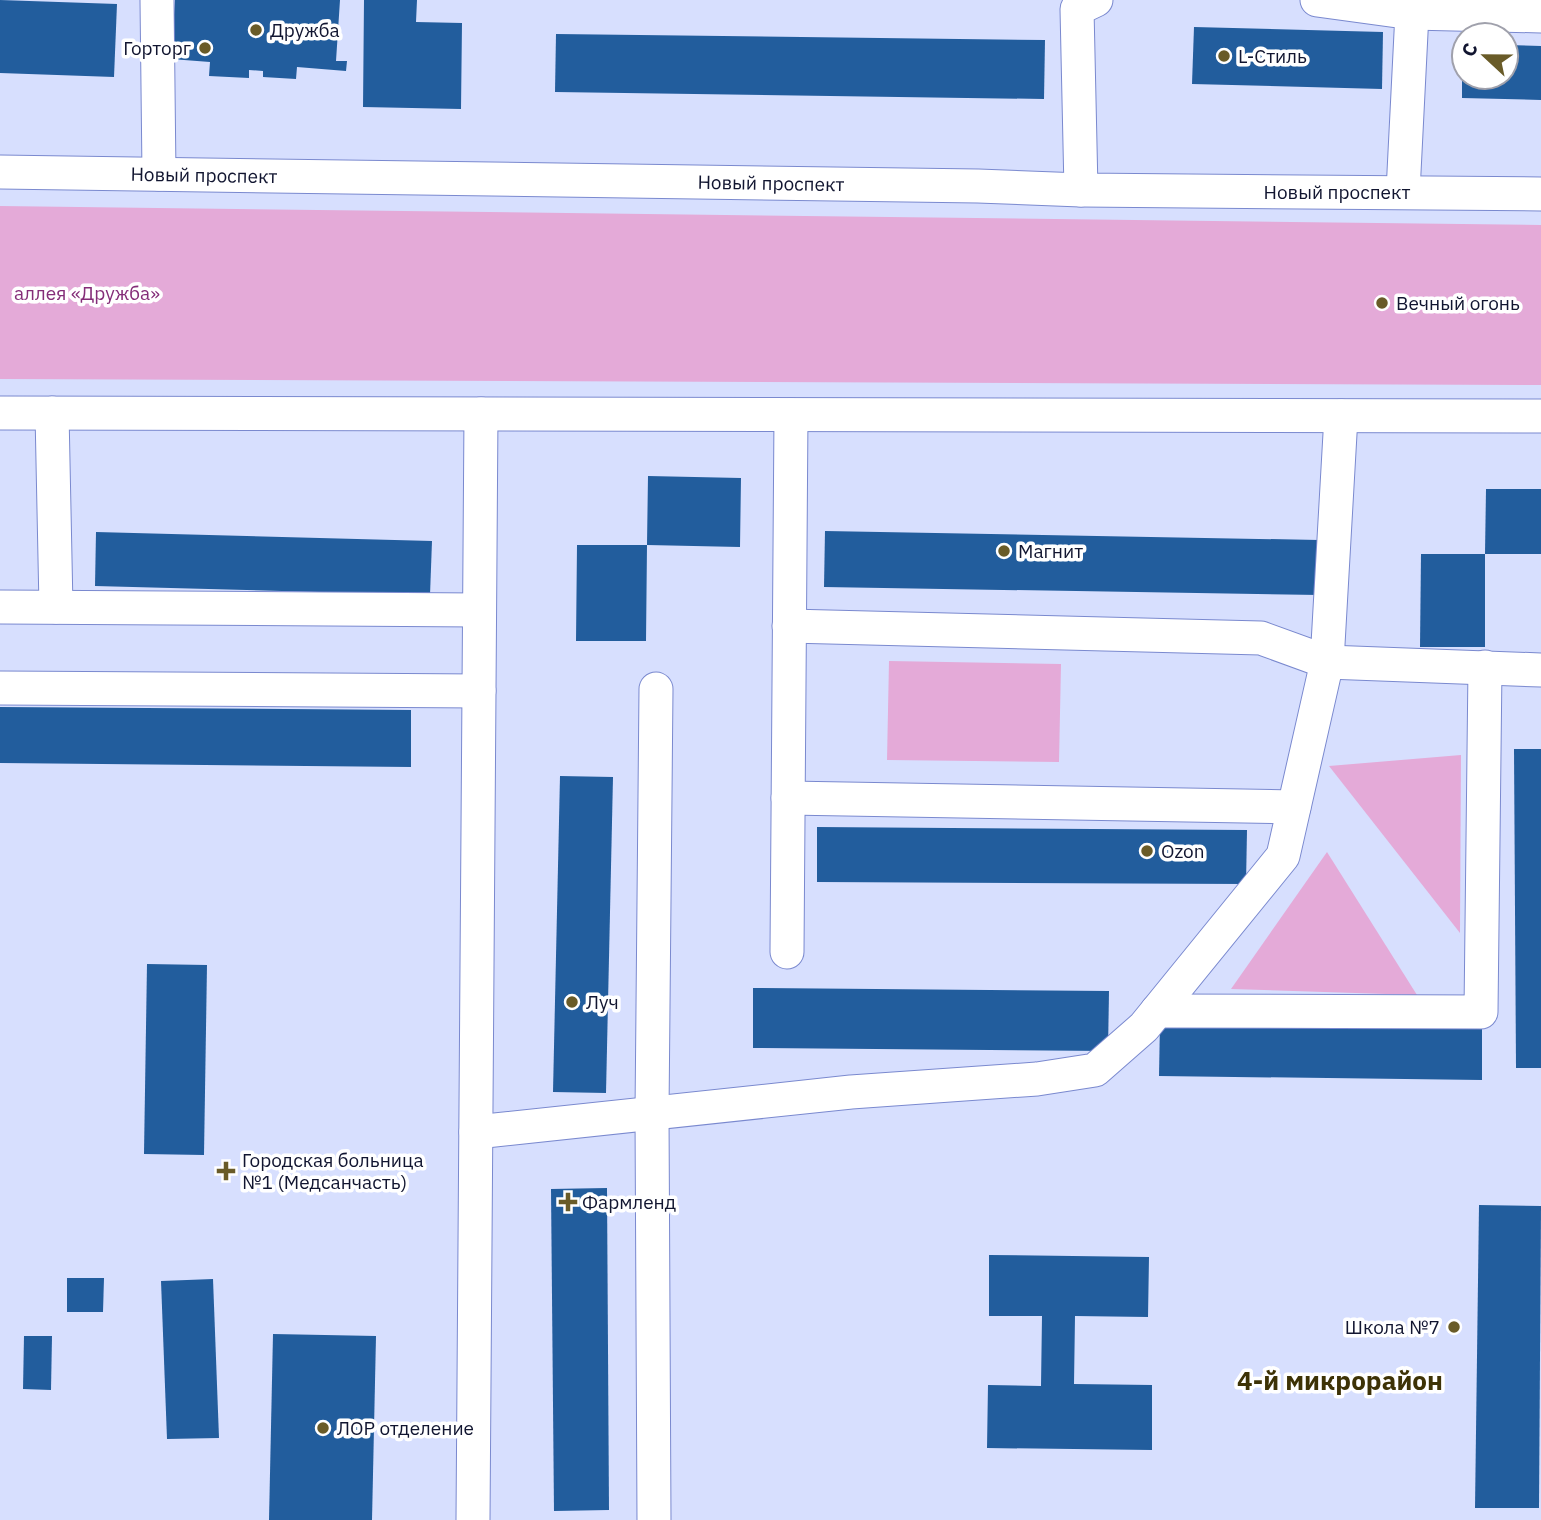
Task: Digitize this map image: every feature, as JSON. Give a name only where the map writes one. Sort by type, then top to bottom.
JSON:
[{"type":"street","points":[[157,0],[159,174]]},
{"type":"street","points":[[1317,0],[1412,13],[1541,16]]},
{"type":"street","points":[[1078,3],[1081,190]]},
{"type":"street","points":[[1404,192],[1412,13]]},
{"type":"street","name":"Новый проспект","points":[[0,172],[978,186],[1081,190],[1541,194]]},
{"type":"street","points":[[0,413],[1541,416]]},
{"type":"street","points":[[52,413],[56,607]]},
{"type":"street","points":[[473,1520],[481,414]]},
{"type":"street","points":[[787,952],[791,415]]},
{"type":"street","points":[[476,1132],[851,1092],[1037,1079],[1095,1070],[1143,1027],[1283,856],[1327,662],[1341,416]]},
{"type":"street","points":[[0,607],[479,610]]},
{"type":"street","points":[[789,626],[1261,638],[1327,662],[1541,670]]},
{"type":"street","points":[[1157,1011],[1481,1013],[1485,667]]},
{"type":"street","points":[[0,688],[479,691]]},
{"type":"street","points":[[654,1520],[652,1113],[656,689]]},
{"type":"street","points":[[788,798],[1294,807]]},
{"type":"green space","name":"аллея «Дружба»","points":[[0,206],[1541,225],[1541,385],[0,379]]},
{"type":"green space","points":[[889,661],[1061,664],[1059,762],[887,760]]},
{"type":"green space","points":[[1461,755],[1460,933],[1329,766]]},
{"type":"green space","points":[[1327,852],[1417,995],[1231,989]]},
{"type":"building","points":[[0,0],[117,4],[114,77],[0,73]]},
{"type":"building","name":"Дружба","points":[[175,0],[340,0],[336,61],[347,61],[346,71],[297,67],[296,79],[263,77],[263,71],[249,70],[249,78],[209,76],[210,62],[171,59]]},
{"type":"building","points":[[364,0],[417,0],[416,22],[462,23],[461,109],[363,107]]},
{"type":"building","points":[[1194,27],[1383,32],[1382,89],[1192,84]]},
{"type":"building","points":[[556,34],[1045,40],[1044,99],[555,92]]},
{"type":"building","points":[[1520,45],[1541,46],[1541,100],[1462,98],[1462,91],[1520,91]]},
{"type":"building","points":[[648,476],[741,478],[740,547],[647,545]]},
{"type":"building","points":[[1486,489],[1541,489],[1541,554],[1485,554]]},
{"type":"building","points":[[825,531],[1319,540],[1319,595],[824,587]]},
{"type":"building","points":[[96,532],[432,541],[430,595],[95,586]]},
{"type":"building","points":[[577,545],[647,545],[646,641],[576,641]]},
{"type":"building","points":[[1421,554],[1485,554],[1485,647],[1420,647]]},
{"type":"building","points":[[0,707],[411,710],[411,767],[0,763]]},
{"type":"building","points":[[1514,749],[1541,749],[1541,1068],[1516,1068]]},
{"type":"building","points":[[560,776],[613,777],[606,1093],[553,1092]]},
{"type":"building","points":[[817,827],[1247,830],[1246,884],[817,882]]},
{"type":"building","points":[[147,964],[207,965],[204,1155],[144,1154]]},
{"type":"building","points":[[753,988],[1109,991],[1108,1051],[753,1048]]},
{"type":"building","points":[[1160,1022],[1482,1026],[1482,1080],[1159,1076]]},
{"type":"building","points":[[607,1188],[609,1510],[554,1511],[551,1189]]},
{"type":"building","points":[[1479,1205],[1541,1206],[1539,1508],[1475,1508]]},
{"type":"building","points":[[989,1255],[1149,1257],[1148,1317],[1075,1316],[1074,1384],[1152,1385],[1152,1450],[987,1448],[988,1385],[1041,1386],[1042,1316],[989,1316]]},
{"type":"building","points":[[67,1278],[104,1278],[103,1312],[67,1312]]},
{"type":"building","points":[[213,1279],[219,1438],[167,1439],[161,1281]]},
{"type":"building","name":"ЛОР отделение","points":[[273,1334],[376,1336],[372,1520],[269,1520]]},
{"type":"building","points":[[24,1336],[52,1336],[51,1390],[23,1389]]},
{"type":"place","name":"Дружба","points":[[256,30]]},
{"type":"place","name":"Горторг","points":[[205,48]]},
{"type":"place","name":"L-Стиль","points":[[1224,56]]},
{"type":"place","name":"Вечный огонь","points":[[1382,303]]},
{"type":"place","name":"Магнит","points":[[1004,551]]},
{"type":"place","name":"Ozon","points":[[1147,851]]},
{"type":"place","name":"Луч","points":[[572,1002]]},
{"type":"place","name":"Городская больница №1 (Медсанчасть)","points":[[226,1171]]},
{"type":"place","name":"Фармленд","points":[[568,1202]]},
{"type":"place","name":"Школа №7","points":[[1454,1327]]},
{"type":"place","name":"ЛОР отделение","points":[[323,1428]]},
{"type":"district","name":"4-й микрорайон","points":[[1340,1381]]}]
